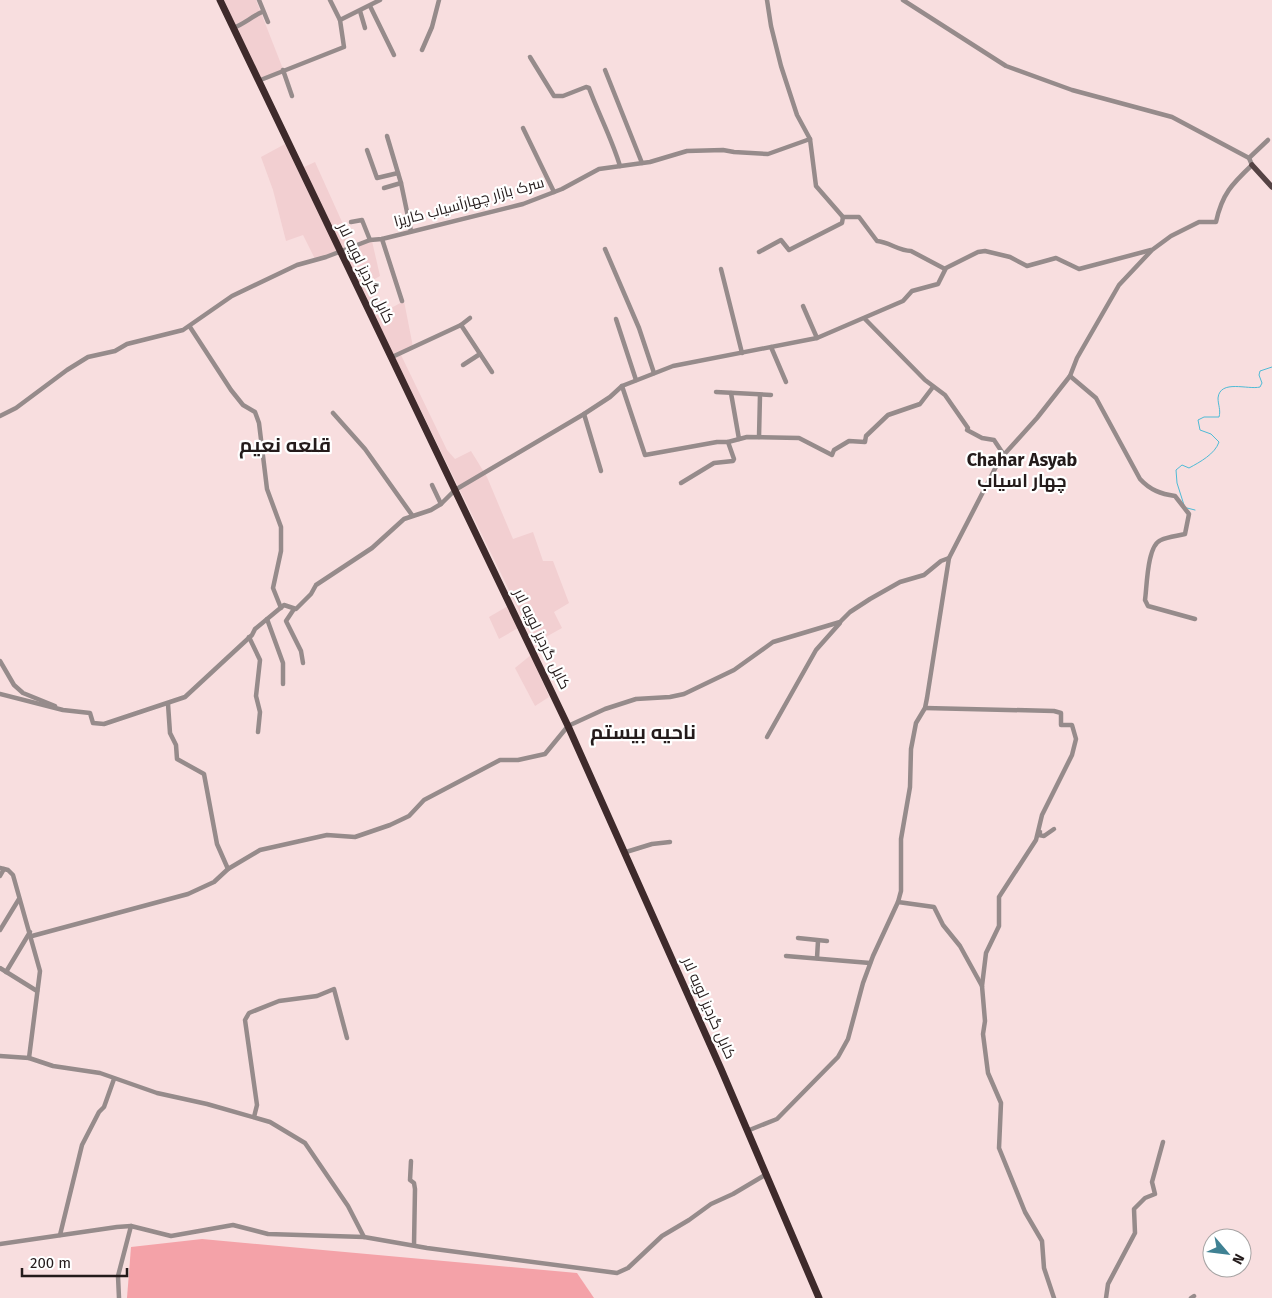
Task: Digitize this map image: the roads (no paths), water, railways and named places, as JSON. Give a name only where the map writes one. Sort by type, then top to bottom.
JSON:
[{"type":"highway","name":"کابل گردیز لویه لار","points":[[220,0],[568,726],[626,852],[819,1298]]},
{"type":"main road","points":[[1252,165],[1272,187]]},
{"type":"street","points":[[259,0],[262,12],[268,22]]},
{"type":"street","points":[[258,81],[282,70],[344,48],[340,20],[330,0]]},
{"type":"street","points":[[340,20],[380,0]]},
{"type":"street","points":[[422,50],[434,20],[439,0]]},
{"type":"street","points":[[768,0],[770,26],[781,66],[798,116],[810,140],[816,186],[843,217],[859,217],[877,241],[888,242],[905,251],[912,250],[945,269]]},
{"type":"street","points":[[746,1132],[777,1119],[838,1057],[848,1039],[870,963],[898,902],[902,833],[910,787],[911,749],[916,723],[925,708],[949,558],[1004,454],[1037,418],[1070,376],[1077,358],[1119,285],[1152,250],[1171,236],[1200,222],[1216,222],[1221,200],[1252,165],[1249,158],[1172,118],[1072,90],[1006,66],[903,0]]},
{"type":"street","points":[[370,6],[394,56]]},
{"type":"street","points":[[360,11],[366,28]]},
{"type":"street","points":[[233,28],[262,12]]},
{"type":"street","points":[[530,57],[554,96],[563,96],[586,87],[589,88],[601,121],[613,144],[620,166]]},
{"type":"street","points":[[282,70],[292,96]]},
{"type":"street","points":[[605,70],[642,163]]},
{"type":"street","points":[[523,128],[554,192]]},
{"type":"street","points":[[387,136],[401,183],[411,231]]},
{"type":"street","name":"سرک بازار چهارآسیاب کاریزا","points":[[0,416],[16,408],[67,370],[88,358],[190,327],[232,296],[297,264],[326,257],[370,240],[382,239],[523,204],[554,192],[599,169],[642,163],[688,151],[723,150],[768,154],[810,140]]},
{"type":"street","points":[[1249,158],[1268,140]]},
{"type":"street","points":[[367,150],[377,178],[398,173]]},
{"type":"street","points":[[384,188],[401,183]]},
{"type":"street","points":[[759,252],[781,240],[789,250],[842,223],[843,217]]},
{"type":"street","points":[[351,222],[362,220],[370,240]]},
{"type":"street","points":[[382,239],[402,301]]},
{"type":"street","points":[[605,249],[639,328],[654,373]]},
{"type":"street","points":[[303,664],[301,651],[286,620],[294,609],[311,594],[316,585],[372,548],[386,534],[412,515],[431,510],[441,504],[455,490],[584,414],[610,397],[622,386],[673,366],[817,338],[854,321],[865,319],[903,301],[912,291],[938,284],[945,269],[966,257],[985,251],[1010,257],[1027,266],[1056,258],[1079,269],[1152,250]]},
{"type":"street","points":[[722,269],[742,353]]},
{"type":"street","points":[[803,306],[817,338]]},
{"type":"street","points":[[392,357],[461,325],[470,318]]},
{"type":"street","points":[[616,319],[636,380]]},
{"type":"street","points":[[865,319],[933,387],[945,395],[957,416],[968,428],[967,430],[982,438],[994,440],[1004,454]]},
{"type":"street","points":[[461,325],[492,372]]},
{"type":"street","points":[[190,327],[243,405],[255,412],[259,423],[267,489],[281,527],[281,551],[273,588],[281,608]]},
{"type":"street","points":[[770,347],[786,382]]},
{"type":"street","points":[[464,365],[480,354]]},
{"type":"street","points":[[1070,376],[1096,398],[1140,479],[1147,487],[1157,492],[1175,496],[1189,514],[1185,534],[1161,540],[1155,544],[1150,556],[1145,600],[1148,606],[1195,619]]},
{"type":"street","points":[[622,386],[645,455],[717,442],[759,437],[799,438],[832,455],[834,450],[848,441],[866,442],[866,436],[888,414],[920,404],[933,387]]},
{"type":"street","points":[[716,392],[771,395]]},
{"type":"street","points":[[731,393],[739,439]]},
{"type":"street","points":[[759,437],[760,395]]},
{"type":"street","points":[[332,413],[365,449],[412,515]]},
{"type":"street","points":[[584,414],[601,471]]},
{"type":"street","points":[[681,483],[714,463],[733,461],[728,442]]},
{"type":"street","points":[[432,485],[441,504]]},
{"type":"street","points":[[767,737],[816,650],[840,622],[860,605],[900,582],[924,575],[941,561],[949,558]]},
{"type":"street","points":[[0,694],[63,710],[90,713],[93,722],[104,724],[185,697],[266,619],[284,605],[294,609]]},
{"type":"street","points":[[266,619],[282,663],[283,684]]},
{"type":"street","points":[[6,972],[31,934],[188,894],[214,882],[228,869],[260,850],[327,835],[355,837],[390,825],[409,816],[424,800],[500,760],[518,760],[545,754],[568,726],[605,709],[636,699],[670,697],[684,694],[734,670],[774,642],[840,622]]},
{"type":"street","points":[[249,637],[260,660],[256,696],[260,712],[258,732]]},
{"type":"street","points":[[0,661],[14,685],[23,693],[36,696],[63,710]]},
{"type":"street","points":[[168,704],[170,733],[176,745],[177,759],[204,774],[217,844],[228,869]]},
{"type":"street","points":[[925,708],[1054,711],[1061,713],[1061,725],[1072,725],[1076,739],[1072,754],[1042,815],[1039,835],[1044,836],[1054,829]]},
{"type":"street","points":[[1040,830],[1030,852],[1009,879],[999,896],[1000,926],[986,953],[982,986],[985,1021],[983,1034],[988,1073],[1001,1103],[999,1148],[1026,1212],[1042,1241],[1044,1268],[1054,1298]]},
{"type":"street","points":[[626,852],[652,844],[670,842]]},
{"type":"street","points":[[0,876],[2,869],[13,875],[40,971],[29,1058]]},
{"type":"street","points":[[0,930],[19,899]]},
{"type":"street","points":[[898,902],[934,907],[943,925],[960,946],[982,986]]},
{"type":"street","points":[[798,938],[827,941]]},
{"type":"street","points":[[817,958],[818,941]]},
{"type":"street","points":[[786,956],[870,963]]},
{"type":"street","points":[[0,968],[37,991]]},
{"type":"street","points":[[254,1117],[257,1105],[244,1020],[249,1013],[279,1001],[317,996],[334,989],[348,1038]]},
{"type":"street","points":[[0,1056],[29,1058],[53,1066],[100,1073],[157,1093],[270,1122],[305,1143],[348,1206],[364,1237]]},
{"type":"street","points":[[60,1235],[82,1145],[99,1112],[104,1107],[114,1079]]},
{"type":"street","points":[[1106,1298],[1108,1284],[1135,1233],[1134,1209],[1145,1198],[1155,1194],[1152,1182],[1163,1142]]},
{"type":"street","points":[[411,1162],[410,1180],[415,1188],[414,1245]]},
{"type":"street","points":[[0,1244],[131,1226],[171,1236],[233,1225],[268,1234],[364,1237],[617,1273],[628,1268],[662,1236],[711,1204],[733,1194],[765,1175]]},
{"type":"street","points":[[120,1298],[118,1276],[131,1226]]},
{"type":"waterway","points":[[1184,505],[1177,483],[1176,470],[1182,465],[1189,468],[1202,460],[1211,454],[1219,442],[1211,434],[1200,430],[1198,420],[1204,417],[1219,417],[1218,398],[1220,392],[1224,389],[1235,386],[1260,387],[1262,383],[1259,375],[1260,371],[1272,367]]},
{"type":"waterway","points":[[1187,508],[1195,510]]},
{"type":"district","name":"قلعه نعيم","points":[[285,445]]},
{"type":"district","name":"Chahar Asyab چهار اسیاب","points":[[1022,470]]},
{"type":"district","name":"ناحیه بیستم","points":[[643,732]]}]
